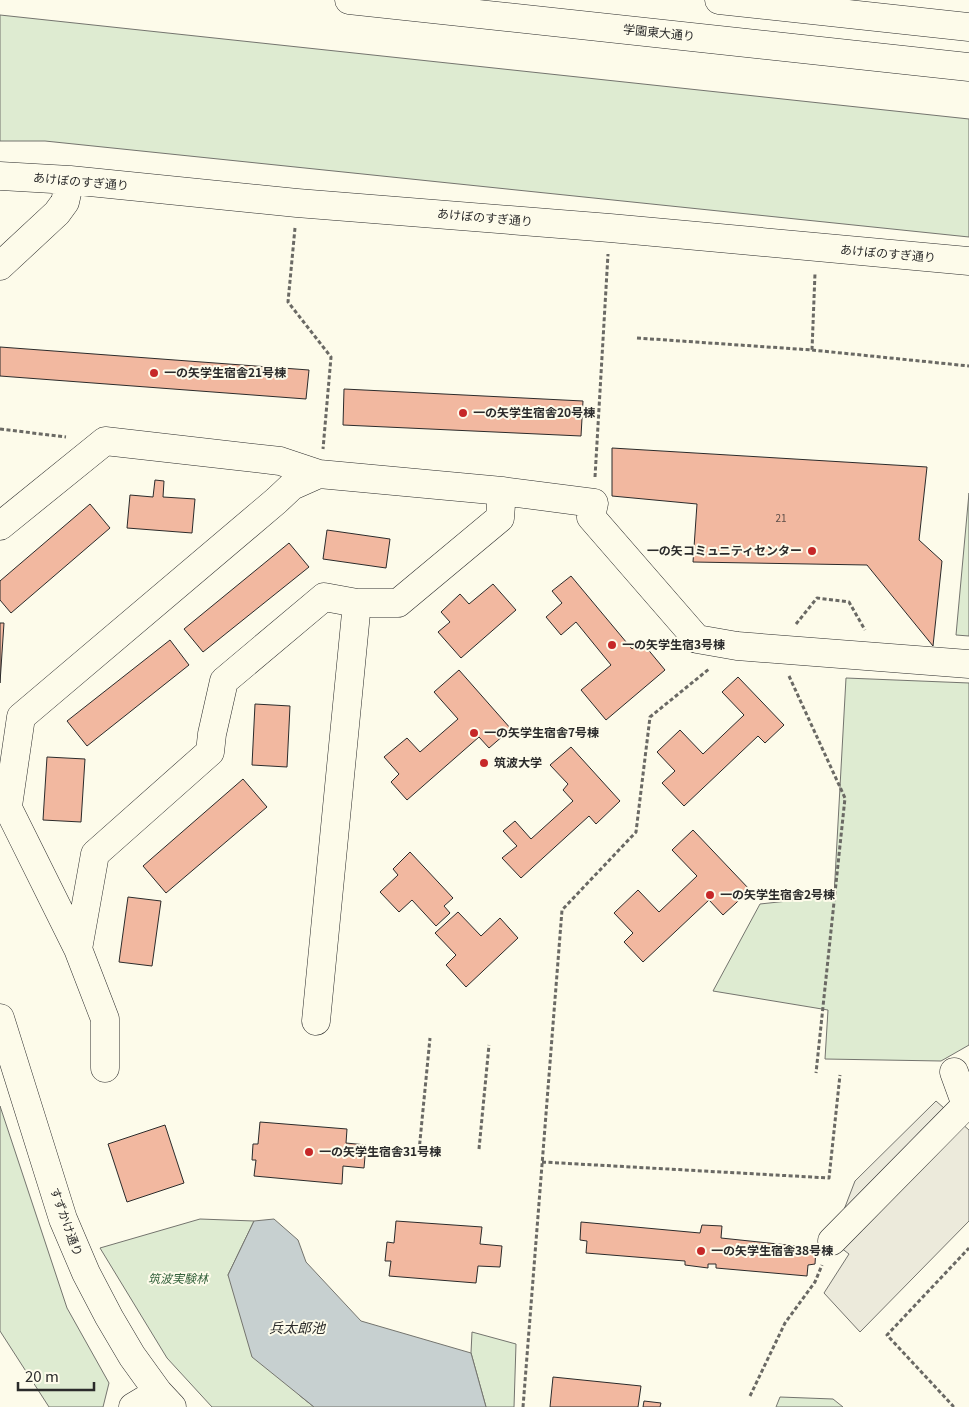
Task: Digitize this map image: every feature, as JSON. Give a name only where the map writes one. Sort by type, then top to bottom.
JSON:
[{"type":"street","name":"学園東大通り","points":[[349,0],[969,67]]},
{"type":"street","points":[[719,0],[969,27]]},
{"type":"street","name":"あけぼのすぎ通り","points":[[0,176],[70,180],[297,203],[610,228],[969,261]]},
{"type":"street","points":[[0,266],[57,213],[65,202],[70,180]]},
{"type":"street","points":[[0,526],[105,441],[280,461],[319,474],[502,491],[594,503],[591,517],[697,639],[737,646],[969,664]]},
{"type":"street","points":[[105,1068],[105,1019],[78,950],[4,799],[21,717],[292,486],[319,474]]},
{"type":"street","points":[[78,950],[95,854],[210,752],[212,734],[224,681],[324,597],[357,603],[398,603],[500,518],[502,491]]},
{"type":"street","points":[[316,1021],[357,603]]},
{"type":"street","name":"すずかけ通り","points":[[0,1018],[63,1219],[86,1274],[132,1356],[165,1400]]},
{"type":"street","points":[[832,1241],[968,1107],[954,1072]]},
{"type":"street","points":[[133,1407],[165,1400]]},
{"type":"path","points":[[297,203],[288,302],[331,357],[325,441],[319,474]]},
{"type":"path","points":[[594,503],[610,228]]},
{"type":"path","points":[[812,350],[816,248]]},
{"type":"path","points":[[636,338],[812,350],[969,366]]},
{"type":"path","points":[[0,429],[105,441]]},
{"type":"path","points":[[816,1073],[845,798],[776,649],[818,598],[849,602],[880,657]]},
{"type":"path","points":[[523,1407],[562,910],[636,832],[650,717],[737,646]]},
{"type":"path","points":[[419,1151],[430,1038]]},
{"type":"path","points":[[479,1150],[489,1046]]},
{"type":"path","points":[[542,1162],[830,1178],[840,1075]]},
{"type":"path","points":[[750,1396],[785,1322],[815,1282],[832,1241]]},
{"type":"path","points":[[952,1407],[887,1335],[969,1248]]},
{"type":"green space","points":[[0,15],[969,119],[969,237],[45,141],[0,141]]},
{"type":"green space","points":[[969,493],[969,636],[956,635]]},
{"type":"green space","points":[[846,678],[969,683],[969,1045],[941,1061],[825,1059],[828,1010],[713,991],[760,904],[834,896]]},
{"type":"green space","points":[[0,1106],[67,1308],[109,1383],[103,1407],[49,1407],[0,1331]]},
{"type":"green space","name":"筑波実験林","points":[[200,1219],[254,1221],[228,1275],[299,1395],[314,1407],[212,1407],[167,1358],[100,1248]]},
{"type":"green space","points":[[472,1332],[516,1344],[514,1407],[486,1407],[471,1353]]},
{"type":"green space","points":[[780,1397],[833,1399],[843,1407],[776,1407]]},
{"type":"shaded area","points":[[936,1101],[969,1130],[969,1221],[860,1332],[824,1293],[849,1254],[832,1241],[855,1181]]},
{"type":"water","name":"兵太郎池","points":[[274,1219],[298,1240],[306,1262],[361,1321],[471,1353],[486,1407],[314,1407],[252,1357],[228,1275],[254,1221]]},
{"type":"building","name":"一の矢学生宿舎21号棟","points":[[0,347],[309,370],[306,399],[0,376]]},
{"type":"building","name":"一の矢学生宿舎20号棟","points":[[344,389],[583,401],[581,436],[343,425]]},
{"type":"building","name":"一の矢コミュニティセンター","points":[[612,448],[927,467],[919,540],[942,561],[933,646],[867,565],[693,562],[697,504],[612,496]]},
{"type":"building","points":[[155,480],[164,481],[163,497],[195,499],[192,533],[127,528],[130,495],[153,497]]},
{"type":"building","points":[[90,504],[110,528],[11,613],[0,600],[0,581]]},
{"type":"building","points":[[327,530],[390,539],[386,568],[323,559]]},
{"type":"building","points":[[289,543],[309,567],[203,652],[184,629]]},
{"type":"building","name":"一の矢学生宿3号棟","points":[[571,576],[632,649],[641,641],[665,670],[606,720],[581,690],[611,665],[576,622],[561,635],[546,617],[562,603],[552,591]]},
{"type":"building","points":[[493,584],[516,610],[461,658],[438,632],[450,622],[441,612],[460,594],[469,604]]},
{"type":"building","points":[[0,623],[4,623],[0,683]]},
{"type":"building","points":[[170,640],[189,665],[87,746],[67,721]]},
{"type":"building","name":"一の矢学生宿舎7号棟","points":[[459,670],[511,729],[489,748],[479,737],[407,800],[391,782],[399,774],[384,757],[407,738],[420,752],[458,719],[434,692]]},
{"type":"building","points":[[738,677],[784,725],[765,743],[758,736],[684,806],[662,783],[675,771],[657,752],[680,730],[703,754],[744,715],[722,692]]},
{"type":"building","points":[[255,704],[290,706],[287,767],[252,765]]},
{"type":"building","points":[[571,747],[620,801],[596,824],[589,816],[521,878],[502,858],[517,846],[503,831],[515,821],[531,839],[573,801],[563,790],[568,784],[550,765]]},
{"type":"building","points":[[47,757],[85,759],[81,822],[43,820]]},
{"type":"building","points":[[243,779],[267,807],[166,893],[143,866]]},
{"type":"building","name":"一の矢学生宿舎2号棟","points":[[693,830],[750,890],[723,915],[709,900],[643,962],[624,942],[633,933],[614,913],[638,890],[659,912],[697,876],[672,850]]},
{"type":"building","points":[[410,852],[453,898],[444,906],[450,913],[436,926],[412,900],[399,912],[380,892],[398,875],[393,869]]},
{"type":"building","points":[[128,897],[161,901],[152,966],[119,962]]},
{"type":"building","points":[[458,912],[481,936],[500,918],[518,938],[466,987],[446,965],[456,955],[435,933]]},
{"type":"building","name":"一の矢学生宿舎31号棟","points":[[260,1122],[347,1129],[346,1143],[366,1145],[364,1168],[343,1166],[342,1184],[254,1176],[256,1160],[252,1160],[253,1144],[258,1144]]},
{"type":"building","points":[[165,1125],[184,1183],[127,1202],[108,1144]]},
{"type":"building","points":[[396,1221],[482,1227],[480,1244],[502,1246],[500,1267],[478,1266],[476,1283],[389,1276],[391,1261],[385,1261],[387,1242],[394,1243]]},
{"type":"building","name":"一の矢学生宿舎38号棟","points":[[581,1222],[700,1233],[702,1225],[722,1226],[721,1238],[816,1248],[815,1264],[808,1265],[807,1276],[716,1268],[716,1264],[708,1264],[708,1268],[685,1265],[685,1261],[586,1253],[587,1241],[580,1240]]},
{"type":"building","points":[[553,1377],[641,1386],[638,1407],[550,1407]]},
{"type":"building","points":[[644,1401],[661,1403],[660,1407],[643,1407]]},
{"type":"place","name":"一の矢学生宿舎21号棟","points":[[154,373]]},
{"type":"place","name":"一の矢学生宿舎20号棟","points":[[463,413]]},
{"type":"place","name":"一の矢コミュニティセンター","points":[[812,551]]},
{"type":"place","name":"一の矢学生宿3号棟","points":[[612,645]]},
{"type":"place","name":"一の矢学生宿舎7号棟","points":[[474,733]]},
{"type":"place","name":"筑波大学","points":[[484,763]]},
{"type":"place","name":"一の矢学生宿舎2号棟","points":[[710,895]]},
{"type":"place","name":"一の矢学生宿舎31号棟","points":[[309,1152]]},
{"type":"place","name":"一の矢学生宿舎38号棟","points":[[701,1251]]}]
